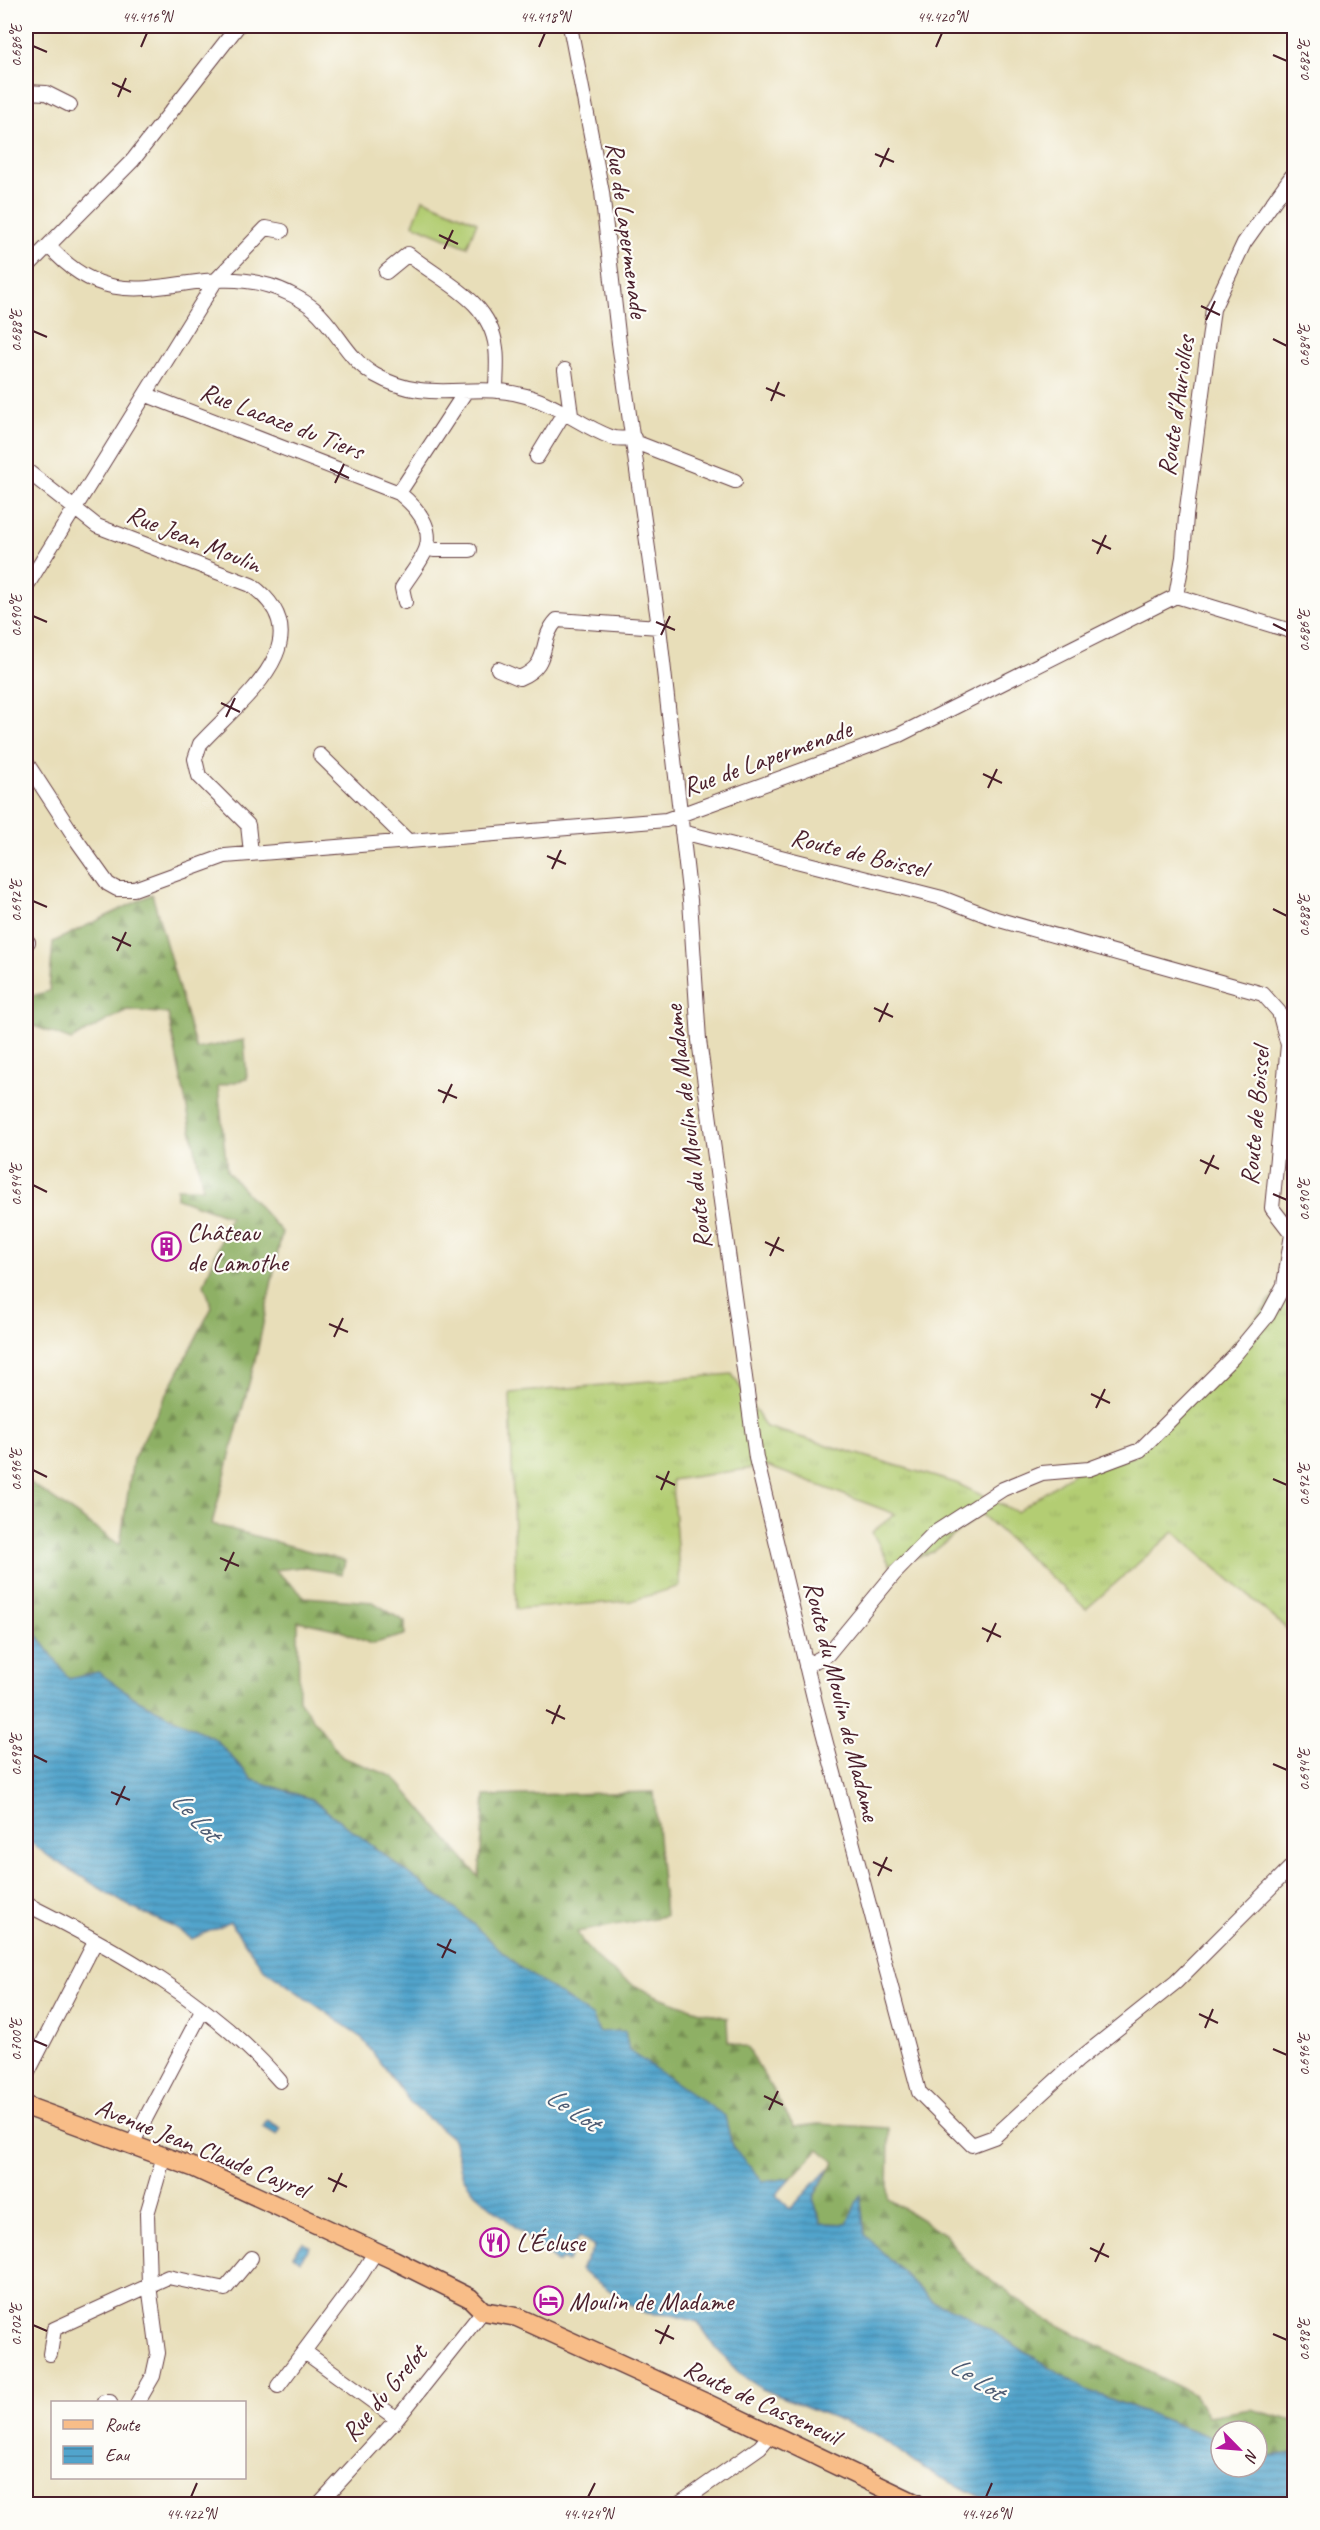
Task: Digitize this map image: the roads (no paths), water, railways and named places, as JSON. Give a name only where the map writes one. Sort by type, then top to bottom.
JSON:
[{"type":"main road","name":"Avenue Jean Claude Cayrel","points":[[26,2106],[164,2156],[376,2251],[470,2298],[483,2311]]},
{"type":"main road","name":"Route de Casseneuil","points":[[483,2311],[517,2317],[771,2434],[917,2505]]},
{"type":"street","points":[[28,262],[49,246],[133,160],[238,26]]},
{"type":"street","name":"Rue de Lapermenade","points":[[570,26],[602,192],[619,343],[659,627],[681,817],[899,735],[1176,596]]},
{"type":"street","points":[[26,92],[46,93],[70,105]]},
{"type":"street","name":"Route d'Auriolles","points":[[1176,596],[1183,557],[1186,516],[1213,309],[1244,243],[1294,173]]},
{"type":"street","points":[[26,587],[216,280],[266,228],[282,231]]},
{"type":"street","points":[[49,246],[74,271],[110,286],[152,289],[216,280],[245,279],[272,286],[314,309],[356,361],[374,375],[396,385],[425,393],[496,390],[524,395],[568,413],[613,438],[634,440],[735,481]]},
{"type":"street","points":[[386,272],[408,254],[429,272],[474,301],[488,319],[496,348],[496,390]]},
{"type":"street","points":[[537,457],[568,413],[565,370]]},
{"type":"street","points":[[405,602],[402,588],[427,545],[424,522],[414,505],[399,493],[466,391]]},
{"type":"street","name":"Rue Lacaze du Tiers","points":[[147,394],[399,493]]},
{"type":"street","name":"Rue Jean Moulin","points":[[26,470],[97,526],[251,585],[266,596],[277,615],[282,634],[279,654],[270,669],[200,744],[195,759],[199,776],[248,825],[251,854]]},
{"type":"street","points":[[427,545],[434,550],[470,550]]},
{"type":"street","points":[[1176,596],[1294,632]]},
{"type":"street","points":[[498,669],[519,678],[533,672],[546,650],[548,630],[557,620],[659,627]]},
{"type":"street","points":[[320,755],[408,841]]},
{"type":"street","points":[[26,762],[108,884],[117,889],[134,889],[225,856],[681,817]]},
{"type":"street","name":"Route du Moulin de Madame","points":[[681,817],[699,1040],[756,1458],[807,1666],[919,2092],[972,2145],[994,2137],[1077,2061],[1176,1982],[1294,1864]]},
{"type":"street","name":"Route de Boissel","points":[[682,832],[942,898],[996,920],[1263,994],[1280,1012],[1288,1045],[1272,1208],[1292,1234],[1292,1246],[1284,1285],[1268,1314],[1233,1357],[1140,1450],[1089,1469],[1042,1473],[1003,1489],[933,1534],[894,1574],[828,1654],[807,1666]]},
{"type":"street","points":[[26,1904],[169,1985],[257,2055],[280,2081]]},
{"type":"street","points":[[26,2076],[95,1942]]},
{"type":"street","points":[[132,2144],[202,2012]]},
{"type":"street","points":[[139,2401],[153,2376],[158,2352],[149,2285],[147,2214],[164,2156]]},
{"type":"street","points":[[278,2386],[305,2352],[376,2251]]},
{"type":"street","points":[[50,2354],[54,2329],[168,2277],[225,2289],[251,2258]]},
{"type":"street","name":"Rue du Grelot","points":[[319,2505],[397,2420],[483,2311]]},
{"type":"street","points":[[305,2352],[397,2420]]},
{"type":"street","points":[[679,2505],[760,2447],[771,2434]]},
{"type":"water","name":"Le Lot","points":[[26,1619],[69,1679],[98,1672],[138,1700],[215,1739],[253,1780],[311,1799],[464,1916],[519,1967],[593,2017],[599,2032],[625,2031],[629,2051],[725,2116],[732,2146],[763,2182],[791,2178],[776,2195],[790,2209],[829,2168],[813,2198],[821,2223],[847,2224],[860,2194],[865,2235],[932,2301],[963,2313],[1087,2390],[1209,2436],[1209,2479],[1269,2479],[1269,2456],[1294,2453],[1294,2504],[994,2504],[924,2469],[875,2434],[762,2389],[740,2374],[718,2351],[698,2322],[672,2315],[643,2313],[580,2270],[594,2247],[579,2237],[567,2255],[570,2258],[567,2262],[562,2259],[558,2263],[475,2193],[463,2177],[453,2139],[412,2105],[361,2037],[263,1968],[230,1922],[192,1939],[172,1926],[132,1908],[51,1858],[26,1839]]},
{"type":"water","points":[[267,2120],[281,2128],[277,2135],[263,2127]]},
{"type":"water","points":[[303,2242],[310,2247],[300,2261],[293,2255]]},
{"type":"place","name":"Château de Lamothe","points":[[166,1247]]},
{"type":"place","name":"L'Écluse","points":[[495,2242]]},
{"type":"place","name":"Moulin de Madame","points":[[548,2301]]}]
